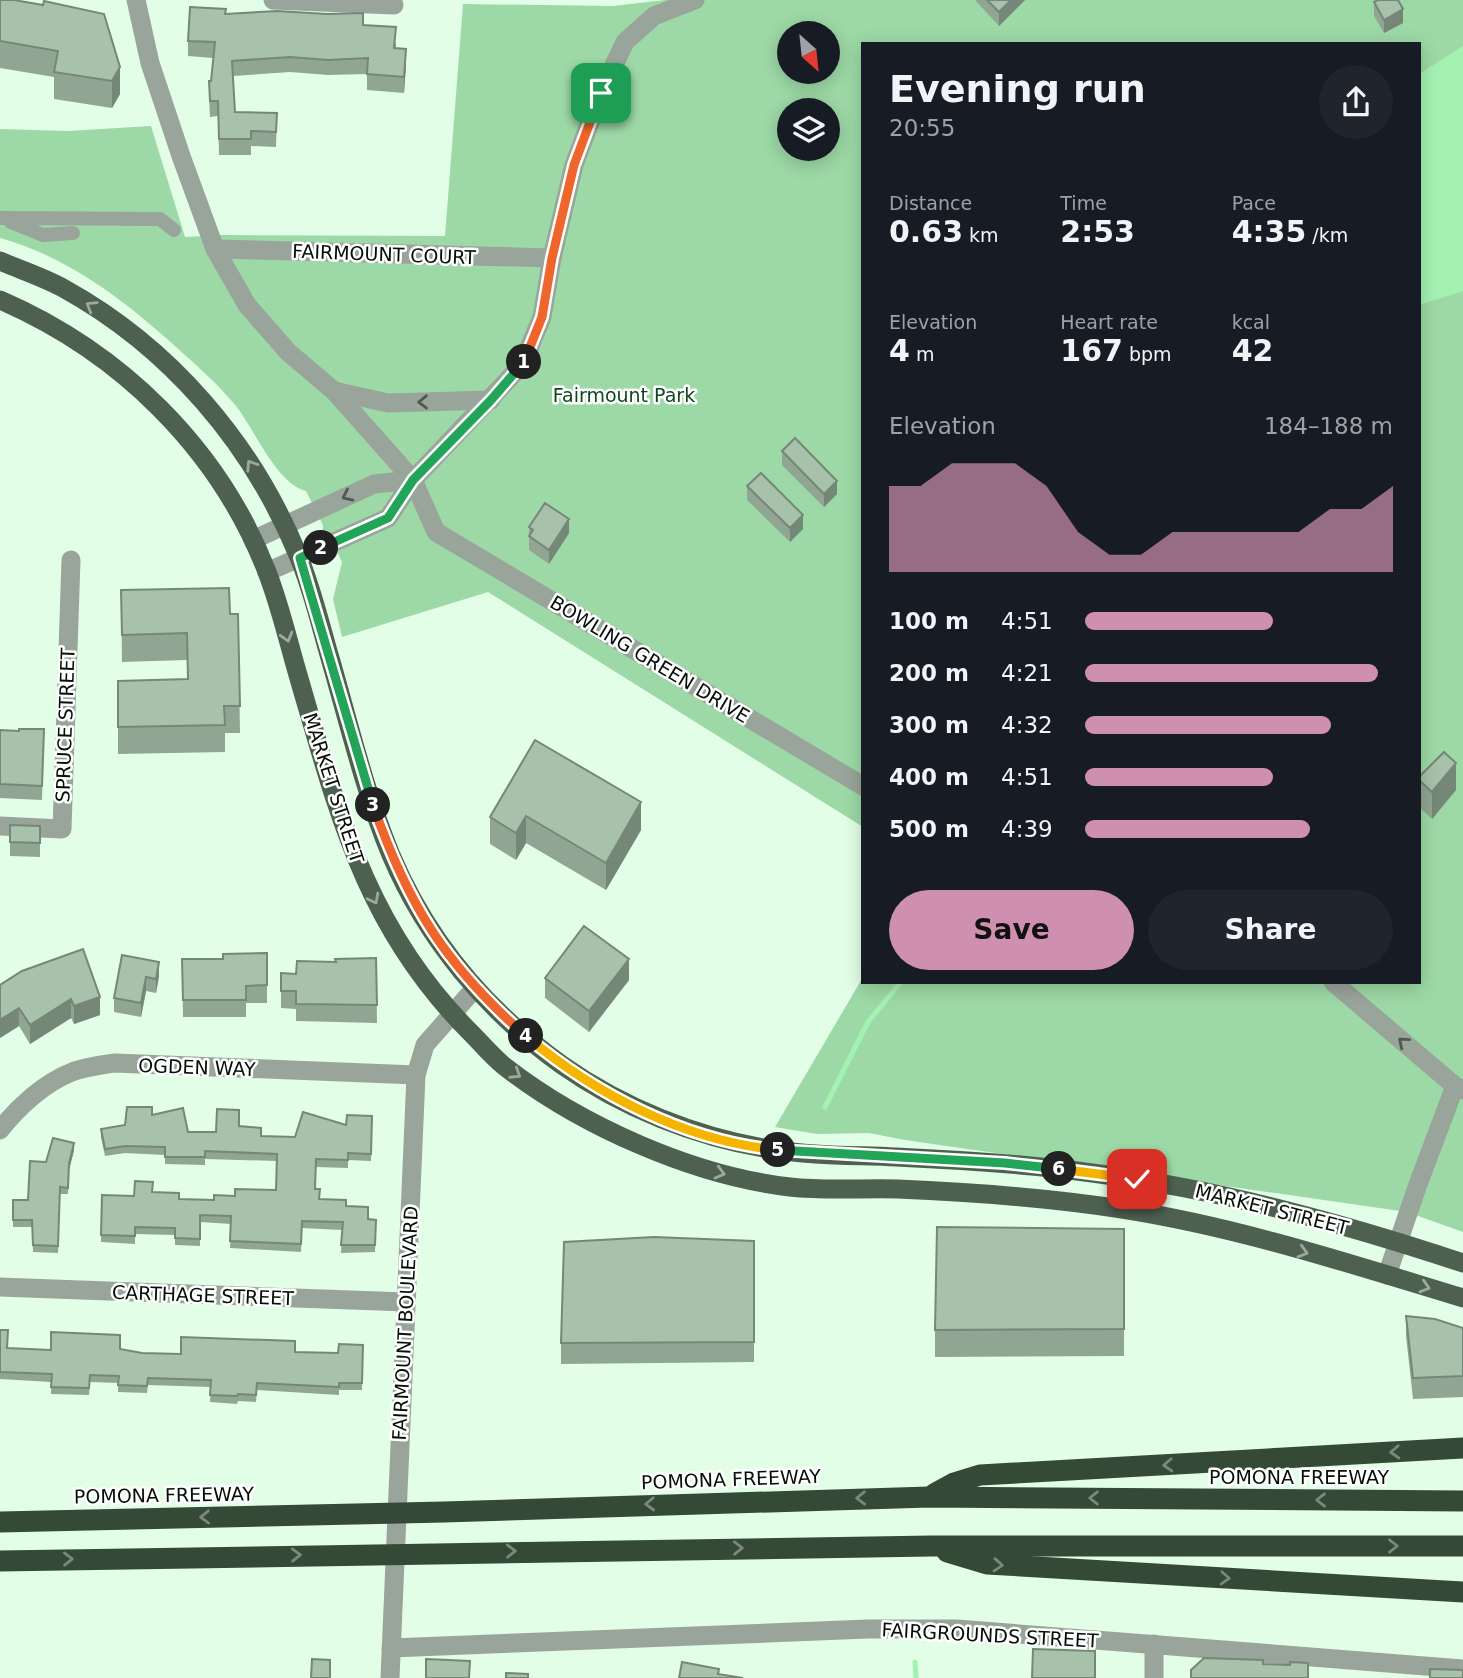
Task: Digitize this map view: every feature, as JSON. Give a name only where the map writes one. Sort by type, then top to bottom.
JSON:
[{"type":"highway","points":[[929,1497],[954,1483],[980,1475],[1463,1448]]},
{"type":"highway","name":"POMONA FREEWAY","points":[[0,1522],[929,1497],[1463,1501]]},
{"type":"highway","points":[[0,1512],[83,1520]]},
{"type":"highway","points":[[932,1546],[987,1564],[1463,1592]]},
{"type":"highway","points":[[0,1561],[932,1546],[1463,1546]]},
{"type":"main road","name":"MARKET STREET","points":[[0,261],[61,287],[120,325],[180,375],[228,429],[257,474],[300,558],[373,806],[389,850],[421,916],[475,988],[528,1038],[568,1069],[628,1104],[693,1131],[772,1150],[1005,1163],[1137,1179],[1260,1203],[1463,1263]]},
{"type":"main road","name":"MARKET STREET","points":[[0,300],[33,314],[97,353],[150,397],[184,434],[228,493],[267,572],[337,808],[358,866],[394,936],[431,990],[503,1065],[600,1127],[655,1152],[723,1174],[791,1187],[1021,1195],[1127,1210],[1238,1233],[1463,1298]]},
{"type":"street","points":[[136,0],[150,63],[215,249],[247,305],[288,352],[334,391],[413,480]]},
{"type":"street","points":[[273,0],[394,5]]},
{"type":"street","points":[[267,572],[388,518],[413,480],[523,365],[542,317],[552,258],[574,165],[601,93],[625,42],[654,16],[695,0]]},
{"type":"street","points":[[2,219],[160,219],[174,230]]},
{"type":"street","points":[[2,219],[43,235],[73,233]]},
{"type":"street","name":"FAIRMOUNT COURT","points":[[215,249],[552,258]]},
{"type":"street","points":[[334,391],[388,402],[491,400]]},
{"type":"street","points":[[253,540],[374,484],[413,480]]},
{"type":"street","name":"BOWLING GREEN DRIVE","points":[[413,480],[436,532],[861,785]]},
{"type":"street","name":"SPRUCE STREET","points":[[0,827],[62,829],[71,561]]},
{"type":"street","points":[[1335,984],[1459,1088],[1397,1242],[1387,1275]]},
{"type":"street","name":"FAIRMOUNT BOULEVARD","points":[[390,1678],[416,1075],[425,1045],[475,988]]},
{"type":"street","name":"OGDEN WAY","points":[[0,1130],[13,1114],[45,1087],[72,1072],[115,1063],[416,1075]]},
{"type":"street","name":"CARTHAGE STREET","points":[[0,1287],[406,1302]]},
{"type":"street","name":"FAIRGROUNDS STREET","points":[[391,1648],[868,1629],[957,1629],[1463,1668]]},
{"type":"street","points":[[1154,1644],[1154,1678]]},
{"type":"green space","name":"Fairmount Park","points":[[665,0],[1463,0],[1463,1232],[1407,1212],[869,1133],[817,1134],[775,1127],[861,980],[861,984],[1421,984],[1421,42],[861,42],[861,826],[488,592],[342,637],[333,599],[342,562],[330,537],[322,534],[323,525],[306,491],[285,478],[229,398],[136,312],[94,282],[49,256],[0,238],[0,129],[68,131],[151,126],[185,237],[445,236],[463,4],[613,6]]},
{"type":"shaded area","points":[[1463,46],[1463,291],[1421,304],[1421,73]]},
{"type":"building","points":[[0,0],[43,5],[44,1],[104,14],[120,67],[112,81],[54,72],[58,51],[0,41]]},
{"type":"building","points":[[987,0],[1011,0],[999,12]]},
{"type":"building","points":[[1398,0],[1403,9],[1384,20],[1374,2]]},
{"type":"building","points":[[190,7],[226,9],[225,14],[277,11],[363,13],[363,25],[396,27],[394,48],[406,49],[404,77],[367,74],[368,58],[328,60],[290,57],[232,61],[235,112],[277,113],[276,132],[251,131],[251,139],[219,139],[218,101],[210,101],[209,81],[215,42],[188,41]]},
{"type":"building","points":[[795,438],[837,481],[824,494],[782,451]]},
{"type":"building","points":[[761,473],[803,515],[790,528],[747,486]]},
{"type":"building","points":[[545,503],[569,519],[549,550],[529,536],[533,530],[529,527]]},
{"type":"building","points":[[229,588],[230,614],[238,614],[240,706],[224,706],[225,725],[118,727],[118,681],[188,679],[187,633],[122,635],[121,590]]},
{"type":"building","points":[[44,729],[42,786],[0,784],[0,730]]},
{"type":"building","points":[[535,740],[641,802],[606,863],[526,816],[516,833],[490,817]]},
{"type":"building","points":[[1444,752],[1456,763],[1432,792],[1421,782],[1421,775]]},
{"type":"building","points":[[10,825],[40,826],[40,843],[10,842]]},
{"type":"building","points":[[584,926],[629,959],[589,1011],[545,978]]},
{"type":"building","points":[[83,949],[100,997],[74,1006],[71,999],[30,1025],[19,1008],[0,1020],[0,985],[22,971]]},
{"type":"building","points":[[267,953],[267,985],[246,986],[246,1000],[183,1000],[182,959],[223,959],[223,954]]},
{"type":"building","points":[[122,955],[159,962],[156,979],[146,977],[141,1003],[114,998]]},
{"type":"building","points":[[376,958],[377,1005],[296,1004],[296,991],[281,991],[281,973],[296,974],[297,961],[336,962],[335,959]]},
{"type":"building","points":[[127,1107],[152,1107],[152,1115],[183,1108],[188,1132],[216,1132],[217,1109],[239,1110],[239,1126],[261,1128],[261,1136],[295,1137],[303,1112],[346,1125],[347,1115],[372,1116],[371,1154],[348,1153],[348,1160],[316,1159],[315,1189],[320,1189],[319,1199],[346,1200],[346,1206],[368,1207],[368,1219],[376,1220],[375,1245],[341,1245],[343,1222],[302,1221],[301,1244],[230,1241],[231,1216],[200,1215],[200,1239],[175,1238],[175,1228],[135,1227],[135,1236],[101,1235],[102,1195],[134,1196],[135,1181],[153,1182],[152,1192],[179,1193],[179,1199],[214,1200],[214,1195],[235,1196],[235,1189],[276,1190],[277,1154],[205,1151],[205,1157],[165,1157],[165,1147],[125,1146],[105,1149],[101,1129],[125,1125]]},
{"type":"building","points":[[53,1138],[74,1143],[69,1164],[68,1188],[60,1187],[58,1246],[33,1245],[32,1220],[13,1220],[13,1200],[28,1200],[30,1161],[46,1162]]},
{"type":"building","points":[[937,1227],[1124,1229],[1124,1329],[935,1330]]},
{"type":"building","points":[[654,1237],[754,1241],[754,1342],[561,1343],[564,1242]]},
{"type":"building","points":[[1406,1316],[1435,1319],[1463,1328],[1463,1376],[1413,1378]]},
{"type":"building","points":[[0,1330],[8,1330],[7,1348],[51,1350],[51,1332],[120,1335],[120,1349],[142,1353],[181,1354],[181,1337],[295,1341],[295,1352],[338,1353],[339,1344],[363,1345],[362,1383],[339,1383],[339,1387],[257,1383],[256,1395],[237,1396],[210,1395],[211,1380],[148,1378],[147,1386],[118,1385],[119,1376],[90,1375],[89,1388],[51,1387],[52,1374],[0,1372]]},
{"type":"building","points":[[1033,1649],[1095,1651],[1095,1678],[1032,1678]]},
{"type":"building","points":[[1204,1658],[1263,1660],[1263,1664],[1308,1663],[1308,1678],[1191,1678],[1191,1670]]},
{"type":"building","points":[[312,1659],[330,1660],[330,1678],[311,1678]]},
{"type":"building","points":[[426,1659],[470,1661],[469,1678],[426,1678]]},
{"type":"building","points":[[682,1662],[719,1669],[718,1674],[743,1678],[679,1678]]},
{"type":"building","points":[[1430,1669],[1463,1670],[1463,1678],[1430,1678]]},
{"type":"building","points":[[506,1673],[528,1674],[528,1678],[506,1678]]},
{"type":"waterway","points":[[825,1107],[868,1022],[899,984]]},
{"type":"waterway","points":[[915,1662],[916,1678]]},
{"type":"route","points":[[601,93],[574,165],[552,258],[542,317],[523,365],[413,480],[388,518],[300,558],[373,806],[399,874],[421,916],[450,958],[498,1012],[568,1069],[654,1116],[693,1131],[772,1150],[1005,1163],[1137,1179]]}]
